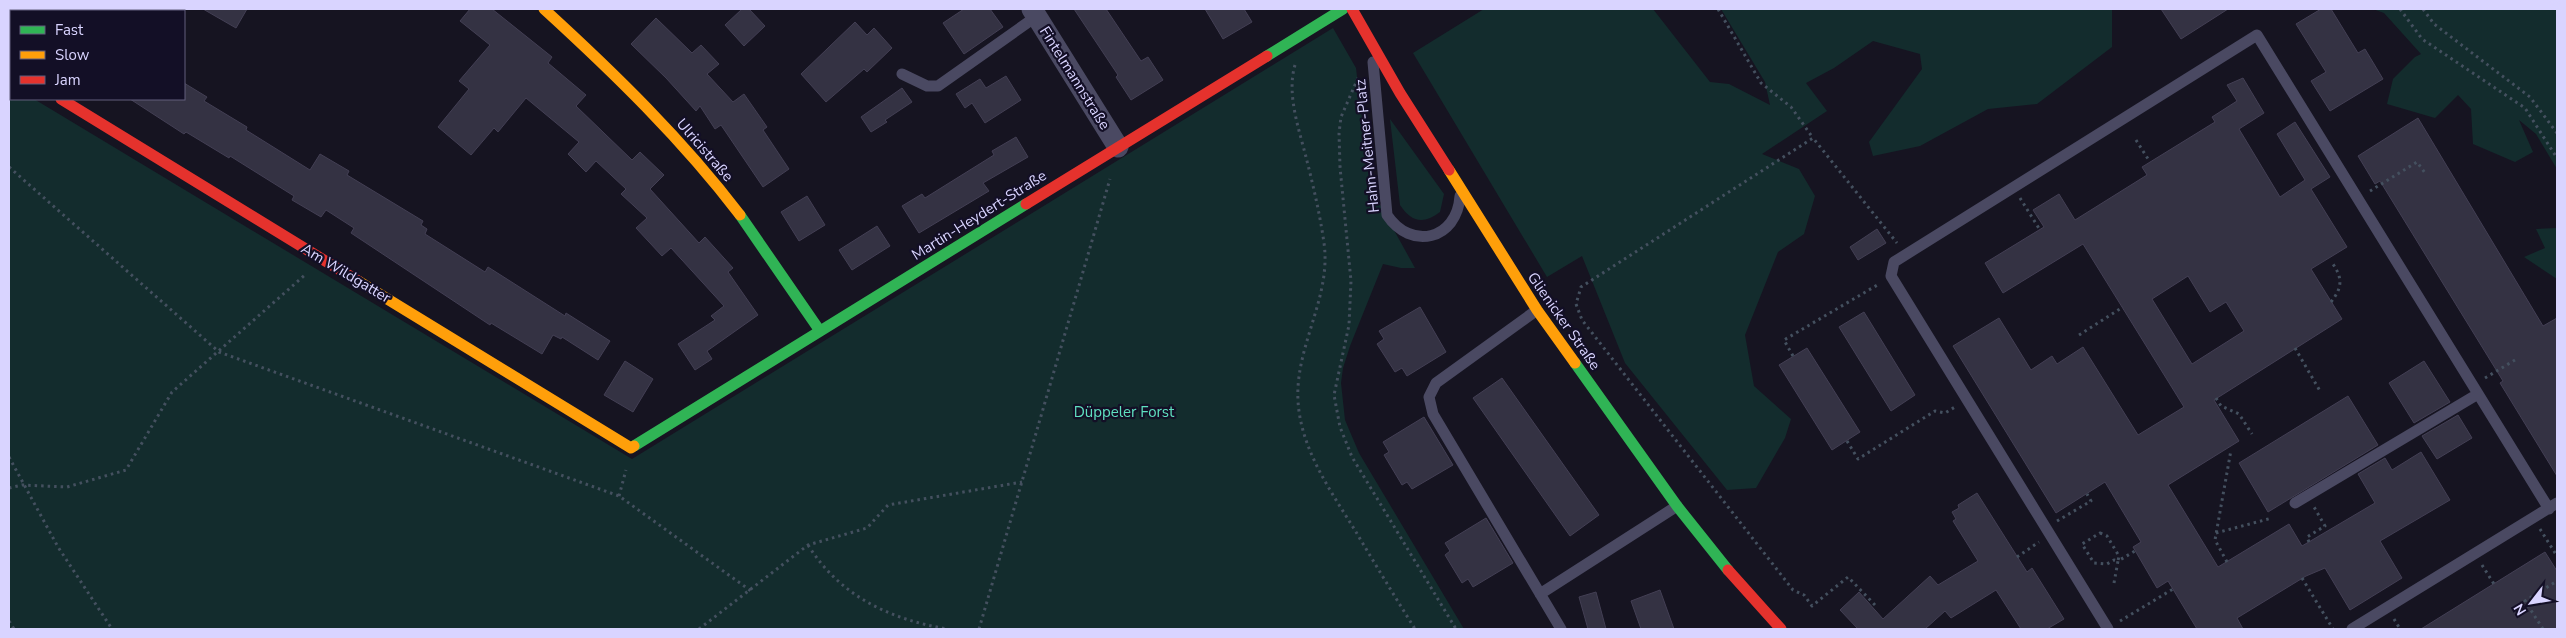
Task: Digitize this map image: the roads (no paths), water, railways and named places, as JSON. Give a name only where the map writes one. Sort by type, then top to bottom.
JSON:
[{"type":"street","name":"Ulricistraße","points":[[544,9],[616,73],[708,174],[748,224],[820,331]]},
{"type":"street","name":"Martin-Heydert-Straße","points":[[631,448],[1343,9]]},
{"type":"street","name":"Glienicker Straße","points":[[1352,9],[1372,47],[1537,310],[1677,506],[1742,587],[1781,629]]},
{"type":"street","name":"Fintelmannstraße","points":[[1035,12],[1118,147]]},
{"type":"street","name":"Am Wildgatter","points":[[64,100],[631,448]]},
{"type":"lane","points":[[902,74],[927,86],[938,86],[1035,12]]},
{"type":"lane","points":[[2108,628],[1891,276],[1894,262],[2256,35],[2476,389],[2553,506],[2352,629]]},
{"type":"lane","name":"Hahn-Meitner-Platz","points":[[1372,47],[1387,215],[1399,230],[1410,235],[1421,236],[1440,232],[1454,218],[1459,207],[1457,184]]},
{"type":"lane","points":[[1537,310],[1436,383],[1429,397],[1433,414],[1561,629]]},
{"type":"lane","points":[[2295,504],[2476,389]]},
{"type":"lane","points":[[1540,594],[1677,506]]},
{"type":"park label","name":"Düppeler Forst","points":[[1124,412]]}]
